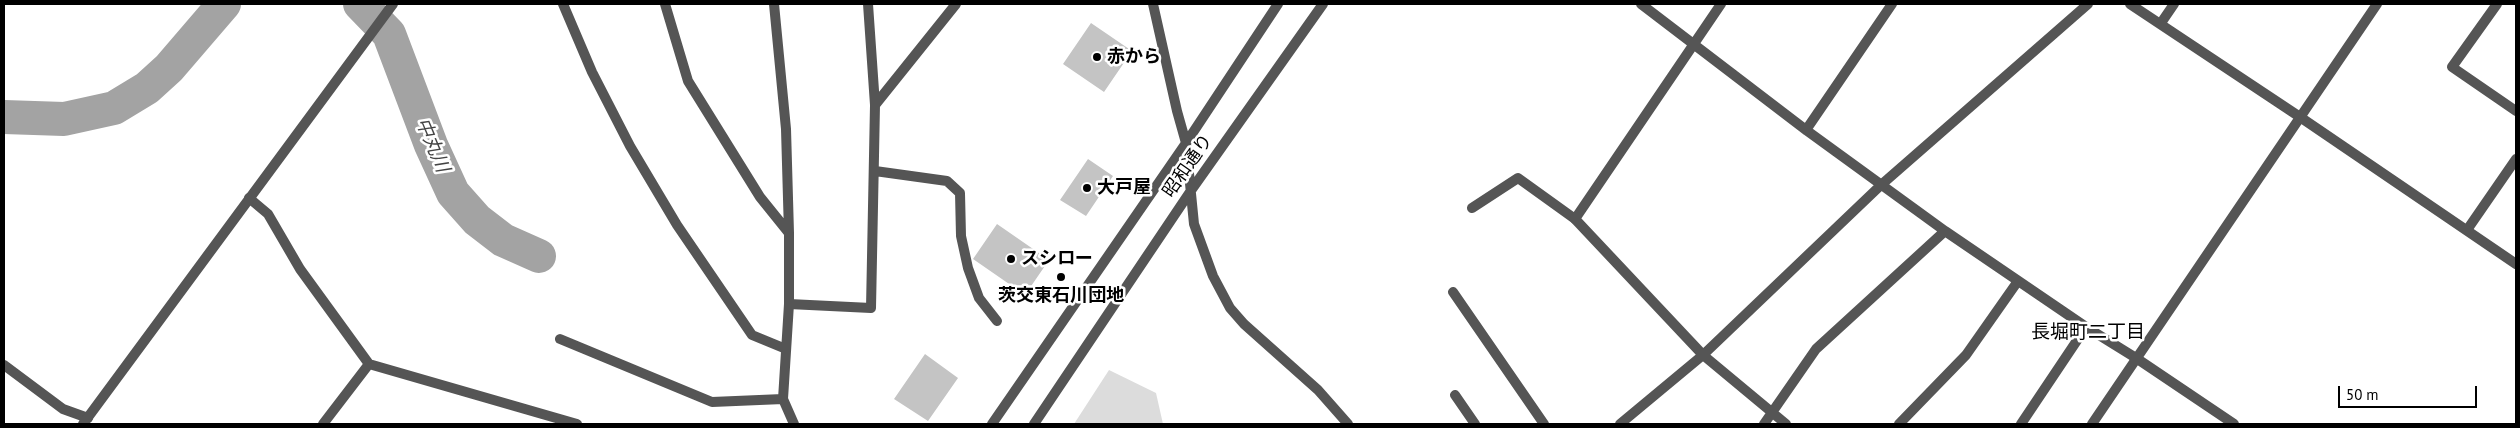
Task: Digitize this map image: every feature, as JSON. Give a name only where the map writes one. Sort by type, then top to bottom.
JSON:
[{"type":"street","points":[[85,421],[393,4]]},
{"type":"street","points":[[563,4],[592,72],[621,129],[677,225],[752,335],[786,349]]},
{"type":"street","points":[[665,4],[688,81],[760,197],[789,233]]},
{"type":"street","points":[[774,4],[786,130],[789,233],[789,304],[783,399],[794,424]]},
{"type":"street","points":[[875,105],[956,4]]},
{"type":"street","points":[[1153,4],[1186,143],[1194,224],[1213,276],[1230,308],[1267,346],[1318,390],[1348,424]]},
{"type":"street","name":"昭和通り","points":[[992,424],[1186,143],[1278,4]]},
{"type":"street","name":"昭和通り","points":[[1034,424],[1192,189],[1323,4]]},
{"type":"street","points":[[1641,4],[1880,185],[2086,327],[2234,424]]},
{"type":"street","points":[[1575,219],[1721,4]]},
{"type":"street","points":[[1806,130],[1892,4]]},
{"type":"street","points":[[1620,424],[1704,356],[1880,185],[2088,4]]},
{"type":"street","points":[[2130,4],[2161,23],[2516,264]]},
{"type":"street","points":[[2161,23],[2174,4]]},
{"type":"street","points":[[2092,424],[2377,4]]},
{"type":"street","points":[[2497,4],[2452,67],[2516,111]]},
{"type":"street","points":[[789,304],[871,308],[875,171],[875,105],[871,6]]},
{"type":"street","points":[[2467,230],[2516,159]]},
{"type":"street","points":[[875,171],[947,181],[960,193],[961,236],[968,268],[980,298],[997,321]]},
{"type":"street","points":[[1472,208],[1518,178],[1575,219],[1704,356],[1786,424]]},
{"type":"street","points":[[249,198],[268,214],[300,269],[369,364],[554,420],[576,424]]},
{"type":"street","points":[[1764,424],[1816,349],[1945,231]]},
{"type":"street","points":[[1900,424],[1966,355],[2018,281]]},
{"type":"street","points":[[1453,292],[1544,424]]},
{"type":"street","points":[[2020,424],[2086,327]]},
{"type":"street","points":[[560,339],[712,402],[783,399]]},
{"type":"street","points":[[4,364],[63,409],[85,421],[97,424]]},
{"type":"street","points":[[323,424],[369,364]]},
{"type":"street","points":[[1455,395],[1475,424]]},
{"type":"shaded area","points":[[1109,370],[1156,393],[1163,424],[1074,424]]},
{"type":"building","name":"赤から","points":[[1091,23],[1132,51],[1104,92],[1063,64]]},
{"type":"building","name":"大戸屋","points":[[1088,159],[1113,176],[1086,216],[1060,200]]},
{"type":"building","name":"スシロー","points":[[997,224],[1049,260],[1025,295],[973,259]]},
{"type":"building","points":[[925,354],[958,378],[928,421],[894,399]]},
{"type":"waterway","name":"中丸川","points":[[4,117],[64,119],[114,108],[147,88],[169,68],[224,4]]},
{"type":"waterway","name":"中丸川","points":[[360,4],[389,34],[431,145],[453,193],[477,220],[503,240],[539,256]]},
{"type":"place","name":"赤から","points":[[1097,57]]},
{"type":"place","name":"大戸屋","points":[[1087,188]]},
{"type":"place","name":"スシロー","points":[[1011,259]]},
{"type":"place","name":"茨交東石川団地","points":[[1061,277]]},
{"type":"district","name":"長堀町二丁目","points":[[2088,333]]}]
